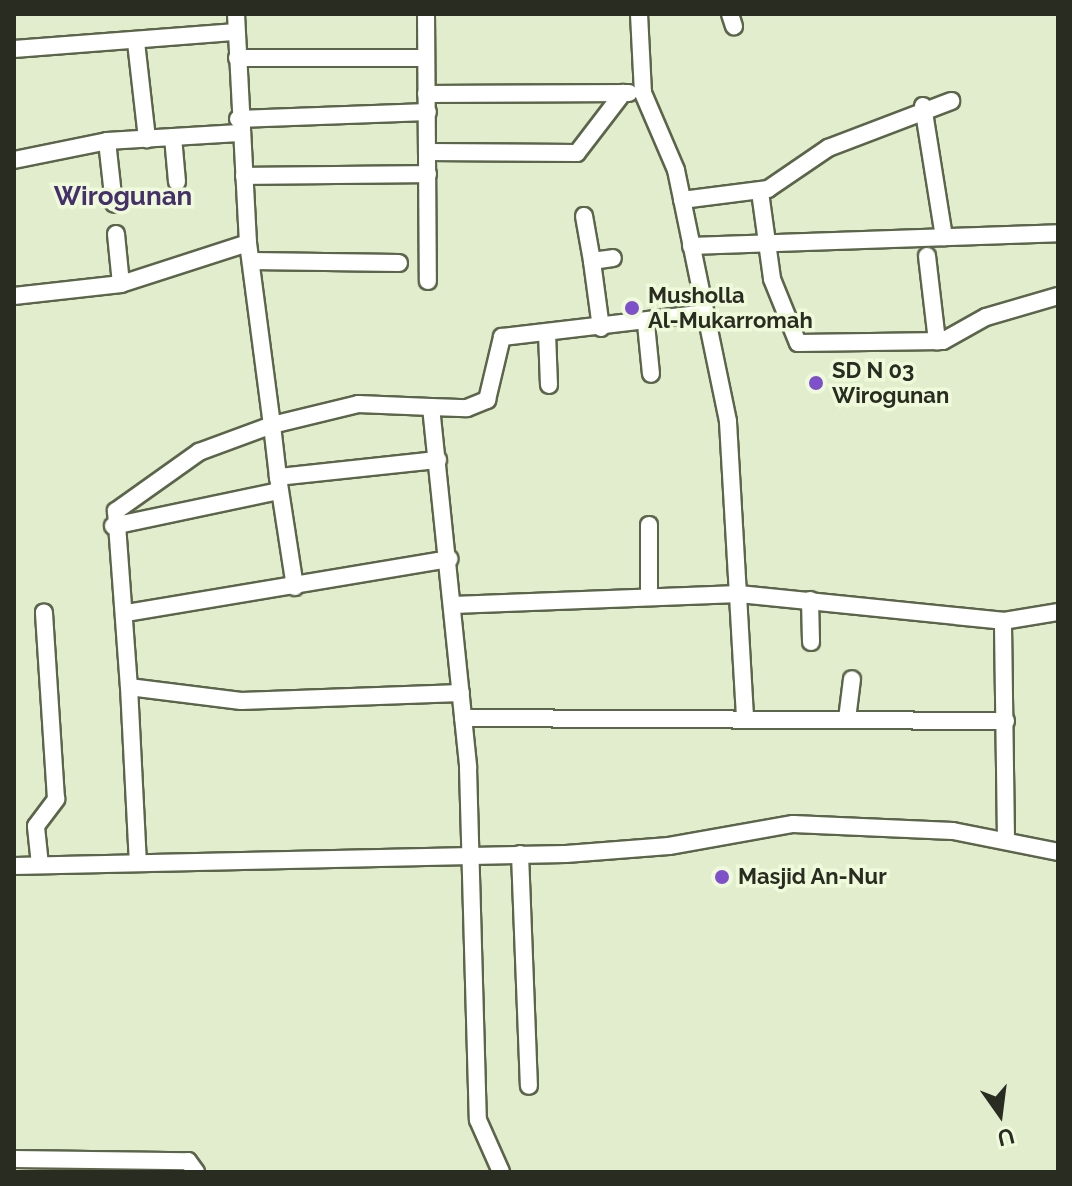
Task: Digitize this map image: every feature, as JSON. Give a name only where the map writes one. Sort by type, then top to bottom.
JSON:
[{"type":"street","points":[[236,14],[238,126],[248,243],[278,484],[295,587]]},
{"type":"street","points":[[426,14],[428,281]]},
{"type":"street","points":[[639,14],[643,93],[672,154],[735,471],[745,719]]},
{"type":"street","points":[[14,49],[236,32]]},
{"type":"street","points":[[136,42],[147,139]]},
{"type":"street","points":[[237,58],[426,58]]},
{"type":"street","points":[[428,152],[577,153],[623,93]]},
{"type":"street","points":[[426,94],[643,93]]},
{"type":"street","points":[[682,200],[760,192],[828,148],[923,106],[951,101]]},
{"type":"street","points":[[923,106],[944,237]]},
{"type":"street","points":[[14,160],[107,141],[173,137],[238,126],[428,112]]},
{"type":"street","points":[[173,137],[177,182]]},
{"type":"street","points":[[107,141],[114,204]]},
{"type":"street","points":[[244,176],[428,174]]},
{"type":"street","points":[[760,192],[765,243],[791,340],[937,341],[1058,296]]},
{"type":"street","points":[[584,216],[601,328]]},
{"type":"street","points":[[691,246],[1058,233]]},
{"type":"street","points":[[116,234],[121,284]]},
{"type":"street","points":[[14,296],[121,284],[248,243]]},
{"type":"street","points":[[927,256],[937,341]]},
{"type":"street","points":[[592,261],[613,258]]},
{"type":"street","points":[[251,261],[399,263]]},
{"type":"street","points":[[138,862],[126,613],[113,526],[116,511],[163,473],[271,414],[358,404],[480,406],[491,391],[498,339],[646,324],[706,313]]},
{"type":"street","points":[[646,324],[651,374]]},
{"type":"street","points":[[547,333],[549,385]]},
{"type":"street","points":[[431,407],[450,559],[473,851],[478,1120],[501,1172]]},
{"type":"street","points":[[113,526],[278,484],[438,460]]},
{"type":"street","points":[[649,525],[649,596]]},
{"type":"street","points":[[126,613],[450,559]]},
{"type":"street","points":[[453,605],[739,594],[1003,621],[1058,612]]},
{"type":"street","points":[[810,600],[811,642]]},
{"type":"street","points":[[40,865],[36,826],[56,799],[44,612]]},
{"type":"street","points":[[1003,621],[1006,840]]},
{"type":"street","points":[[847,719],[852,679]]},
{"type":"street","points":[[129,687],[241,701],[461,693]]},
{"type":"street","points":[[463,718],[1006,721]]},
{"type":"street","points":[[14,866],[473,851],[520,854],[669,846],[793,824],[1006,840],[1058,852]]},
{"type":"street","points":[[520,854],[529,1086]]},
{"type":"street","points":[[14,1159],[188,1161],[196,1172]]},
{"type":"place","name":"Musholla Al-Mukarromah","points":[[632,308]]},
{"type":"place","name":"SD N 03 Wirogunan","points":[[816,383]]},
{"type":"place","name":"Masjid An-Nur","points":[[722,877]]},
{"type":"district","name":"Wirogunan","points":[[123,197]]}]
